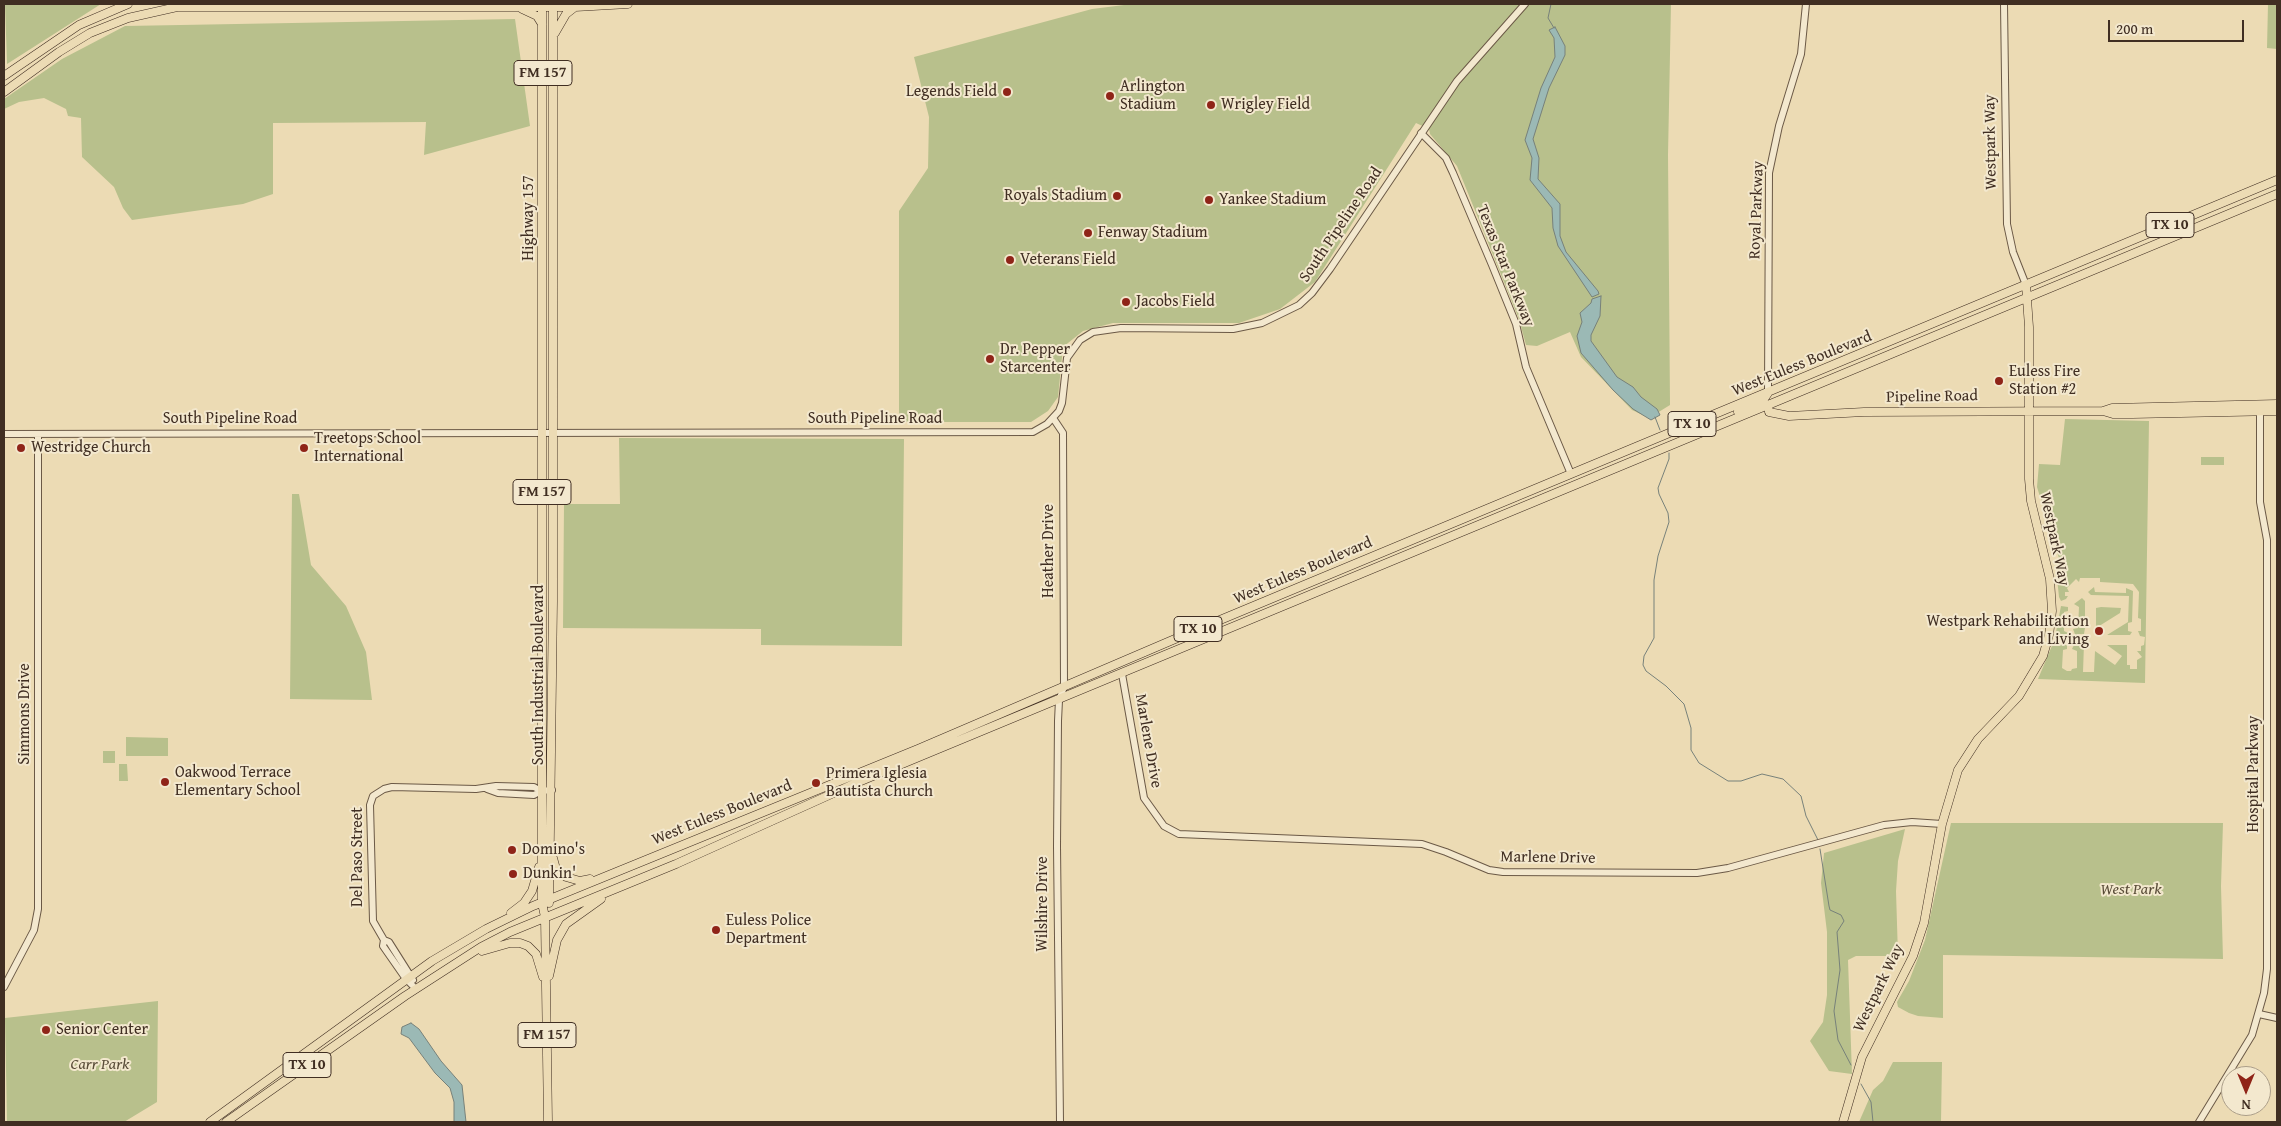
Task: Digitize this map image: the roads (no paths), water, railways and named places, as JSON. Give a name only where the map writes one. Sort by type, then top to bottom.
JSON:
[{"type":"main road","points":[[4,76],[60,36],[84,22],[128,4]]},
{"type":"main road","points":[[4,92],[59,52],[90,33],[140,14],[177,7],[435,5],[515,7],[554,5],[575,8],[628,4]]},
{"type":"main road","name":"Highway 157","points":[[542,5],[542,433]]},
{"type":"main road","name":"Highway 157","points":[[552,432],[554,5]]},
{"type":"main road","points":[[515,7],[535,15],[543,26]]},
{"type":"main road","points":[[554,35],[566,14],[575,8]]},
{"type":"main road","name":"West Euless Boulevard","points":[[210,1122],[409,977],[486,929],[542,903],[2277,180]]},
{"type":"main road","name":"West Euless Boulevard","points":[[226,1122],[416,989],[510,932],[616,889],[856,784],[2277,194]]},
{"type":"main road","points":[[2200,212],[2205,224]]},
{"type":"main road","name":"Westpark Way","points":[[1843,1122],[1859,1064],[1875,1028],[1913,956],[1927,910],[1942,824],[1952,787],[1964,758],[1978,739],[2019,696],[2042,656],[2049,635],[2052,590],[2030,486],[2026,285]]},
{"type":"main road","points":[[1895,340],[1896,351]]},
{"type":"main road","points":[[1768,405],[1772,396],[1823,374],[1828,367]]},
{"type":"main road","points":[[1722,424],[1724,418],[1762,402],[1768,392]]},
{"type":"main road","name":"Pipeline Road","points":[[2179,411],[2277,404]]},
{"type":"main road","name":"Pipeline Road","points":[[1768,405],[1769,412],[1789,416],[1864,412],[2102,410],[2112,408],[2179,411],[2277,411]]},
{"type":"main road","name":"South Industrial Boulevard","points":[[548,1122],[545,917],[542,903],[552,790],[552,432]]},
{"type":"main road","name":"South Industrial Boulevard","points":[[542,433],[542,791],[550,900],[545,917]]},
{"type":"main road","points":[[1571,474],[1576,486]]},
{"type":"main road","points":[[541,689],[552,689]]},
{"type":"main road","points":[[719,844],[726,834],[725,828]]},
{"type":"main road","points":[[547,848],[559,873],[572,880],[596,880]]},
{"type":"main road","points":[[486,929],[524,903],[532,891],[547,848]]},
{"type":"main road","points":[[654,856],[660,870]]},
{"type":"main road","points":[[546,979],[550,973],[557,940],[566,924],[616,889]]},
{"type":"main road","points":[[466,957],[503,944],[520,943],[528,946],[536,954],[546,989]]},
{"type":"street","name":"South Pipeline Road","points":[[4,434],[1026,432],[1040,428],[1053,418],[1062,403],[1067,358],[1076,344],[1093,332],[1121,328],[1219,330],[1242,328],[1262,323],[1299,305],[1312,294],[1456,81],[1524,4]]},
{"type":"street","name":"Royal Parkway","points":[[1768,392],[1769,173],[1779,126],[1801,54],[1806,4]]},
{"type":"street","name":"Westpark Way","points":[[2004,4],[2007,224],[2013,252],[2026,285]]},
{"type":"street","name":"Texas Star Parkway","points":[[1421,133],[1446,158],[1453,173],[1516,324],[1526,367],[1571,474]]},
{"type":"street","name":"Hospital Parkway","points":[[2199,1122],[2252,1035],[2264,992],[2267,969],[2267,540],[2260,502],[2260,411]]},
{"type":"street","name":"Heather Drive","points":[[1053,418],[1063,433],[1064,687]]},
{"type":"street","name":"Simmons Drive","points":[[4,987],[34,930],[38,910],[38,434]]},
{"type":"street","name":"Marlene Drive","points":[[1122,674],[1144,798],[1164,826],[1180,834],[1252,839],[1414,843],[1446,852],[1489,870],[1503,872],[1697,873],[1728,868],[1892,824],[1927,821],[1942,824]]},
{"type":"street","name":"Wilshire Drive","points":[[1060,1122],[1056,846],[1059,700],[1064,687]]},
{"type":"street","name":"Del Paso Street","points":[[416,989],[389,942],[384,940],[376,928],[372,912],[370,804],[373,796],[384,789],[392,787],[486,789],[498,794],[534,795],[542,791],[552,790]]},
{"type":"street","points":[[2258,1014],[2277,1018]]},
{"type":"water","points":[[1555,27],[1565,46],[1565,55],[1549,88],[1533,139],[1539,158],[1538,179],[1560,204],[1560,236],[1566,252],[1598,291],[1599,294],[1592,297],[1558,246],[1553,228],[1552,208],[1530,180],[1532,158],[1525,140],[1541,88],[1555,57],[1554,38],[1549,30]]},
{"type":"water","points":[[1601,296],[1600,316],[1591,335],[1591,341],[1617,377],[1633,387],[1641,397],[1657,409],[1660,415],[1651,420],[1633,409],[1613,390],[1581,353],[1577,336],[1582,322],[1580,313],[1591,303],[1592,299]]},
{"type":"water","points":[[411,1023],[419,1029],[441,1061],[462,1085],[466,1122],[454,1122],[454,1102],[450,1088],[435,1073],[409,1038],[401,1034],[402,1027]]},
{"type":"waterway","points":[[1551,4],[1548,18],[1554,28]]},
{"type":"waterway","points":[[1655,417],[1660,430]]},
{"type":"waterway","points":[[1669,453],[1669,459],[1658,488],[1668,513],[1669,522],[1658,556],[1654,580],[1654,638],[1644,656],[1643,665],[1646,671],[1666,686],[1684,704],[1691,728],[1691,750],[1699,763],[1728,781],[1741,781],[1762,774],[1783,779],[1801,796],[1806,816],[1818,840]]},
{"type":"waterway","points":[[1820,849],[1830,910],[1841,915],[1844,921],[1837,932],[1840,970],[1834,1011],[1838,1040],[1851,1065]]},
{"type":"waterway","points":[[1861,1084],[1871,1102],[1873,1122]]},
{"type":"place","name":"Legends Field","points":[[1007,92]]},
{"type":"place","name":"Arlington Stadium","points":[[1110,96]]},
{"type":"place","name":"Wrigley Field","points":[[1211,105]]},
{"type":"place","name":"Royals Stadium","points":[[1117,196]]},
{"type":"place","name":"Yankee Stadium","points":[[1209,200]]},
{"type":"place","name":"Fenway Stadium","points":[[1088,233]]},
{"type":"place","name":"Veterans Field","points":[[1010,260]]},
{"type":"place","name":"Jacobs Field","points":[[1126,302]]},
{"type":"place","name":"Dr. Pepper Starcenter","points":[[990,359]]},
{"type":"place","name":"Euless Fire Station #2","points":[[1999,381]]},
{"type":"place","name":"Westridge Church","points":[[21,448]]},
{"type":"place","name":"Treetops School International","points":[[304,448]]},
{"type":"place","name":"Westpark Rehabilitation and Living","points":[[2099,631]]},
{"type":"place","name":"Oakwood Terrace Elementary School","points":[[165,782]]},
{"type":"place","name":"Primera Iglesia Bautista Church","points":[[816,783]]},
{"type":"place","name":"Domino's","points":[[512,850]]},
{"type":"place","name":"Dunkin'","points":[[513,874]]},
{"type":"place","name":"Euless Police Department","points":[[716,930]]},
{"type":"place","name":"Senior Center","points":[[46,1030]]},
{"type":"park label","name":"West Park","points":[[2131,890]]},
{"type":"park label","name":"Carr Park","points":[[100,1065]]}]
